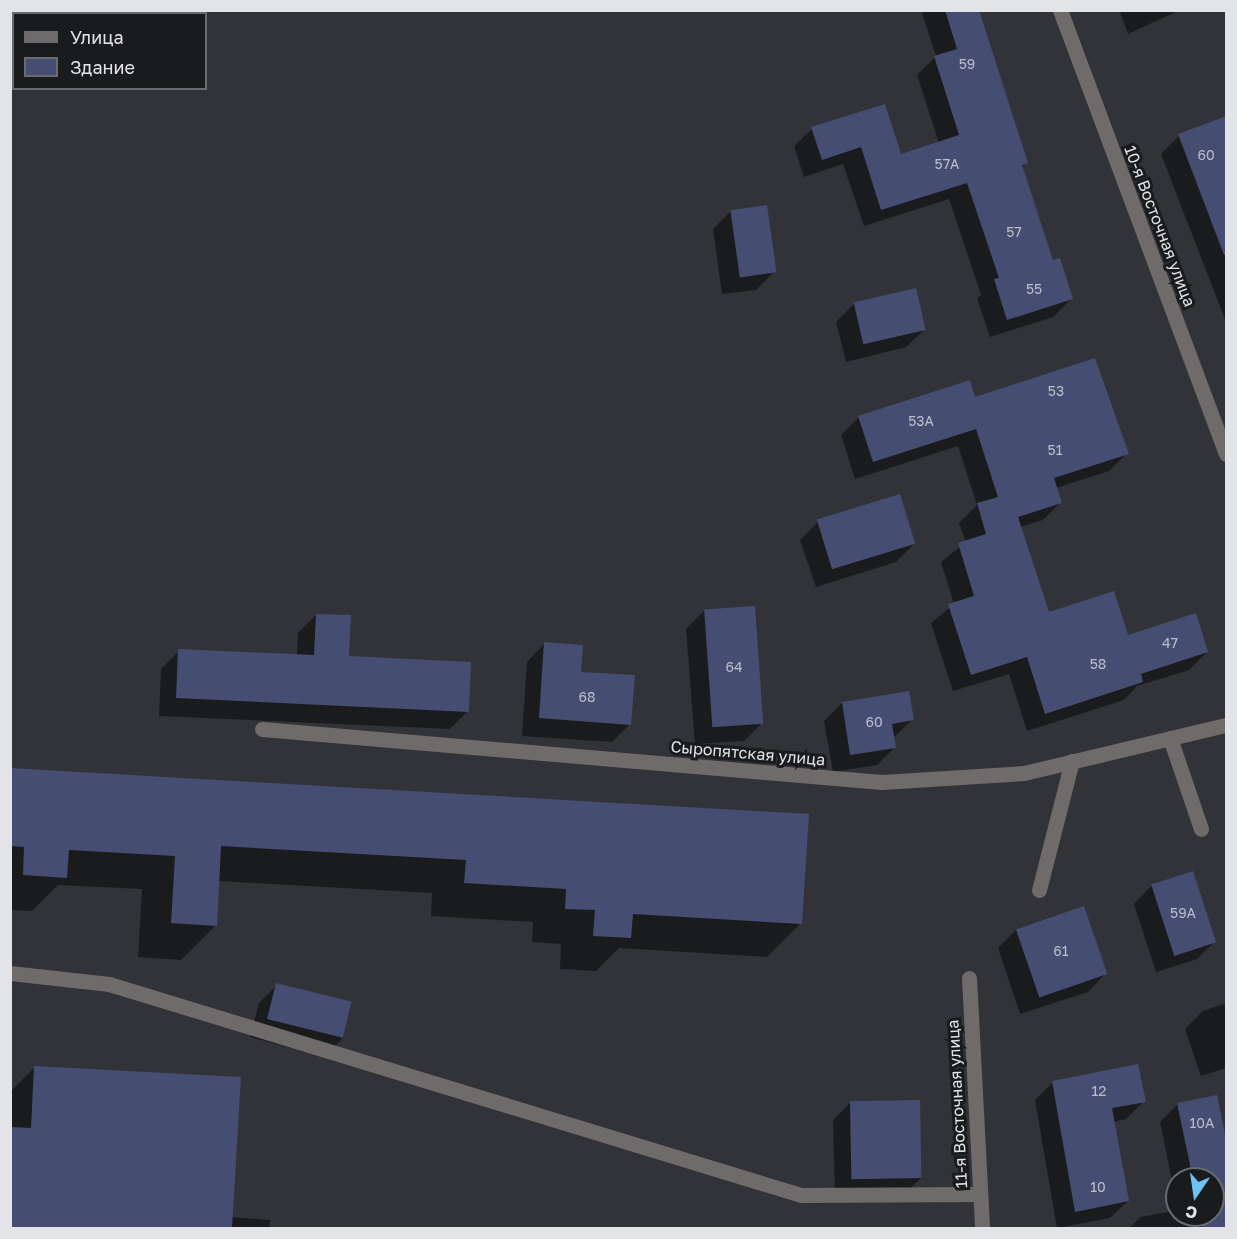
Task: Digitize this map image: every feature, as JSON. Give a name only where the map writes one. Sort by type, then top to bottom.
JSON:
[{"type":"street","name":"10-я Восточная улица","points":[[1060,10],[1227,454]]},
{"type":"street","name":"Сыропятская улица","points":[[262,729],[882,782],[1024,773],[1227,725]]},
{"type":"street","points":[[1170,738],[1201,829]]},
{"type":"street","points":[[1039,890],[1072,761]]},
{"type":"street","points":[[10,973],[109,984],[801,1195],[980,1194]]},
{"type":"street","name":"11-я Восточная улица","points":[[969,978],[982,1228]]},
{"type":"building","points":[[945,10],[979,10],[1028,163],[1022,165],[1053,260],[1060,258],[1073,299],[1007,320],[994,279],[999,278],[967,183],[881,210],[861,147],[822,160],[811,127],[885,104],[901,154],[959,135],[934,56],[957,49]]},
{"type":"building","points":[[1227,116],[1227,254],[1224,255],[1178,134]]},
{"type":"building","points":[[767,205],[776,272],[740,277],[730,210]]},
{"type":"building","points":[[916,288],[926,330],[863,344],[854,302]]},
{"type":"building","points":[[1095,358],[1129,454],[1054,478],[1062,503],[1018,517],[1049,612],[1114,591],[1128,635],[1196,613],[1208,652],[1141,674],[1143,682],[1045,714],[1027,657],[971,675],[948,604],[974,596],[958,543],[986,534],[977,503],[998,497],[976,429],[873,462],[858,416],[970,380],[975,397]]},
{"type":"building","points":[[900,494],[915,544],[832,569],[817,519]]},
{"type":"building","points":[[755,606],[763,724],[712,727],[704,610]]},
{"type":"building","points":[[316,614],[351,615],[349,656],[471,662],[469,712],[176,698],[178,649],[314,655]]},
{"type":"building","points":[[544,642],[583,645],[581,672],[635,675],[631,725],[539,718]]},
{"type":"building","points":[[909,691],[914,720],[892,724],[896,748],[850,755],[842,702]]},
{"type":"building","points":[[10,768],[809,814],[802,924],[633,914],[631,938],[593,936],[595,910],[565,909],[566,889],[464,883],[466,860],[221,846],[217,926],[171,923],[175,856],[69,850],[67,878],[23,875],[24,847],[10,846]]},
{"type":"building","points":[[1193,871],[1216,942],[1174,956],[1151,885]]},
{"type":"building","points":[[1084,906],[1107,974],[1039,998],[1016,929]]},
{"type":"building","points":[[276,983],[352,1002],[343,1038],[267,1019]]},
{"type":"building","points":[[1138,1064],[1146,1102],[1112,1108],[1129,1201],[1075,1212],[1052,1081]]},
{"type":"building","points":[[34,1066],[241,1077],[232,1228],[10,1228],[10,1127],[31,1128]]},
{"type":"building","points":[[1217,1095],[1227,1144],[1227,1228],[1203,1228],[1225,1227],[1225,1167],[1190,1167],[1177,1103]]},
{"type":"building","points":[[920,1100],[921,1178],[851,1179],[850,1101]]}]
